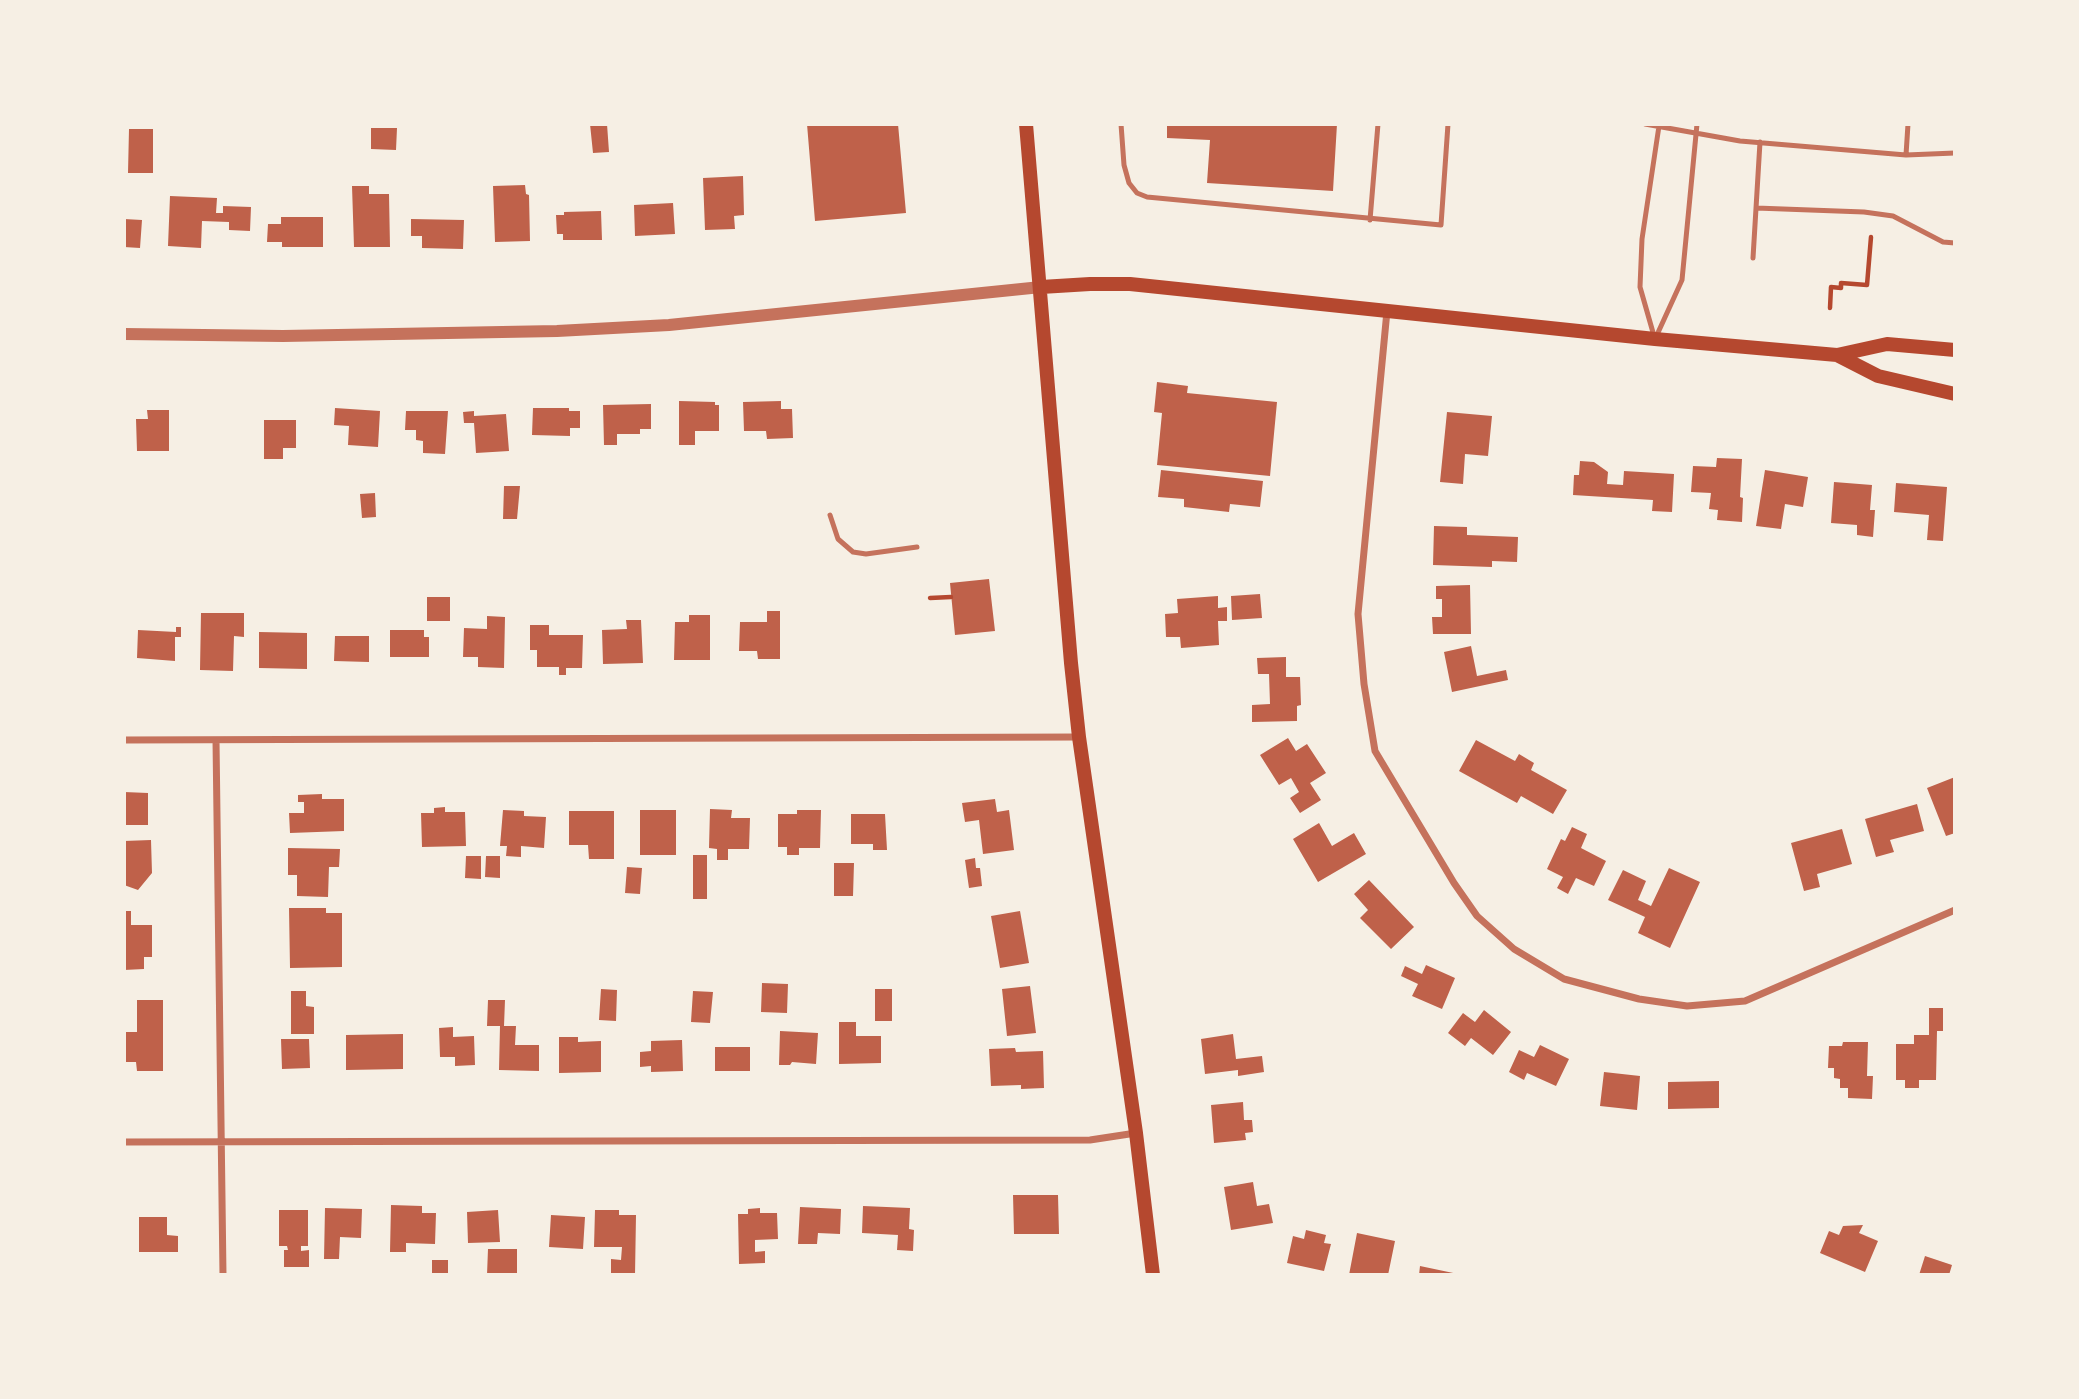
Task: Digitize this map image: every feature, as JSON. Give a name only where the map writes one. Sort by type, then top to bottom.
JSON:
[{"type":"main road","points":[[1026,124],[1064,596],[1079,737],[1136,1133],[1153,1275]]},
{"type":"main road","points":[[1041,287],[1130,284],[1655,339],[1837,355],[1887,344],[1955,350]]},
{"type":"main road","points":[[1837,355],[1878,376],[1955,394]]},
{"type":"street","points":[[124,334],[283,336],[557,331],[669,325],[1041,287]]},
{"type":"street","points":[[1387,310],[1358,614],[1364,684],[1375,751],[1454,883],[1477,916],[1514,949],[1564,979],[1639,999],[1687,1006],[1745,1000],[1955,910]]},
{"type":"street","points":[[124,740],[1079,737]]},
{"type":"street","points":[[216,740],[223,1275]]},
{"type":"street","points":[[124,1142],[1076,1140],[1136,1133]]},
{"type":"lane","points":[[1121,124],[1124,165],[1129,183],[1137,193],[1147,197],[1441,225],[1448,124]]},
{"type":"lane","points":[[1370,219],[1378,124]]},
{"type":"lane","points":[[1645,124],[1760,142],[1906,155],[1955,153]]},
{"type":"lane","points":[[1655,339],[1682,280],[1697,124]]},
{"type":"lane","points":[[1906,155],[1908,124]]},
{"type":"lane","points":[[1655,339],[1640,287],[1642,239],[1659,126]]},
{"type":"lane","points":[[1753,257],[1760,142]]},
{"type":"lane","points":[[1756,208],[1864,212],[1893,216],[1943,242],[1955,243]]},
{"type":"lane","points":[[830,515],[838,539],[853,552],[866,554],[917,547]]},
{"type":"path","points":[[1830,308],[1832,287],[1841,288],[1841,282],[1867,285],[1871,237]]},
{"type":"path","points":[[930,598],[951,597]]},
{"type":"building","points":[[590,124],[607,124],[609,152],[593,153]]},
{"type":"building","points":[[807,124],[898,124],[906,213],[815,221]]},
{"type":"building","points":[[1167,124],[1337,124],[1333,191],[1207,183],[1210,140],[1167,138]]},
{"type":"building","points":[[371,128],[397,128],[396,150],[371,149]]},
{"type":"building","points":[[129,129],[153,129],[153,173],[128,173]]},
{"type":"building","points":[[743,176],[744,215],[734,216],[735,229],[705,230],[703,178]]},
{"type":"building","points":[[525,185],[526,194],[529,195],[530,241],[495,242],[493,186]]},
{"type":"building","points":[[352,186],[369,186],[369,194],[389,194],[390,247],[354,247]]},
{"type":"building","points":[[170,196],[217,198],[216,213],[223,213],[223,206],[251,207],[250,231],[229,230],[229,222],[202,221],[201,248],[168,246]]},
{"type":"building","points":[[673,203],[675,234],[635,236],[634,205]]},
{"type":"building","points":[[601,211],[602,240],[563,240],[563,234],[557,234],[556,215],[564,215],[564,212]]},
{"type":"building","points":[[281,217],[323,217],[323,247],[282,247],[282,242],[267,242],[268,224],[281,224]]},
{"type":"building","points":[[124,219],[142,220],[140,248],[124,247]]},
{"type":"building","points":[[411,219],[464,220],[463,249],[422,248],[422,236],[411,236]]},
{"type":"building","points":[[1157,382],[1188,386],[1187,393],[1277,402],[1270,476],[1157,465],[1162,413],[1154,412]]},
{"type":"building","points":[[679,401],[715,402],[715,405],[719,405],[719,431],[695,431],[695,445],[679,445]]},
{"type":"building","points":[[781,401],[781,409],[792,409],[793,438],[767,439],[766,431],[744,431],[743,402]]},
{"type":"building","points":[[651,404],[651,429],[640,429],[640,434],[617,434],[617,445],[604,445],[603,405]]},
{"type":"building","points":[[335,408],[380,411],[378,447],[348,445],[349,426],[334,425]]},
{"type":"building","points":[[533,408],[569,408],[569,411],[580,411],[580,428],[570,428],[570,436],[532,435]]},
{"type":"building","points":[[147,410],[169,410],[169,451],[137,451],[136,419],[148,419]]},
{"type":"building","points":[[406,411],[448,411],[445,454],[423,453],[423,441],[416,440],[416,430],[405,430]]},
{"type":"building","points":[[474,411],[474,416],[506,414],[509,451],[476,453],[474,423],[464,423],[463,412]]},
{"type":"building","points":[[1447,412],[1492,416],[1488,456],[1465,454],[1463,484],[1440,482]]},
{"type":"building","points":[[264,420],[296,420],[296,448],[283,448],[283,459],[264,459]]},
{"type":"building","points":[[1717,458],[1742,459],[1742,522],[1717,520],[1718,510],[1709,509],[1711,493],[1691,492],[1693,466],[1716,467]]},
{"type":"building","points":[[1580,461],[1594,462],[1608,472],[1607,484],[1623,485],[1624,471],[1674,474],[1672,512],[1652,511],[1653,500],[1573,495],[1574,475],[1579,475]]},
{"type":"building","points":[[1161,470],[1263,481],[1260,507],[1230,504],[1229,512],[1184,507],[1184,499],[1158,497]]},
{"type":"building","points":[[1765,470],[1808,477],[1803,507],[1785,504],[1781,529],[1756,526]]},
{"type":"building","points":[[1834,482],[1872,485],[1870,510],[1875,510],[1873,537],[1857,535],[1857,525],[1831,523]]},
{"type":"building","points":[[1896,483],[1947,487],[1943,541],[1927,540],[1929,515],[1894,512]]},
{"type":"building","points":[[504,486],[520,486],[517,519],[503,519]]},
{"type":"building","points":[[375,493],[376,517],[362,518],[360,494]]},
{"type":"building","points":[[1434,526],[1467,527],[1467,535],[1518,537],[1517,562],[1492,561],[1492,567],[1433,565]]},
{"type":"building","points":[[989,579],[995,631],[955,635],[950,583]]},
{"type":"building","points":[[1470,585],[1471,634],[1433,634],[1432,617],[1442,617],[1442,599],[1436,599],[1436,586]]},
{"type":"building","points":[[1260,594],[1262,618],[1232,620],[1231,596]]},
{"type":"building","points":[[1218,596],[1218,608],[1227,607],[1227,621],[1218,621],[1219,645],[1181,648],[1180,637],[1166,637],[1165,614],[1178,613],[1177,599]]},
{"type":"building","points":[[427,597],[450,597],[450,621],[427,621]]},
{"type":"building","points":[[767,611],[780,611],[780,659],[758,659],[757,651],[739,651],[740,622],[767,622]]},
{"type":"building","points":[[201,613],[244,613],[244,637],[234,636],[233,671],[200,670]]},
{"type":"building","points":[[689,615],[710,615],[710,660],[674,660],[675,622],[689,622]]},
{"type":"building","points":[[487,616],[505,617],[504,668],[478,667],[478,657],[463,657],[464,628],[487,629]]},
{"type":"building","points":[[626,620],[641,620],[643,663],[603,664],[602,630],[627,629]]},
{"type":"building","points":[[530,625],[549,625],[549,635],[583,635],[582,668],[566,668],[566,675],[559,675],[559,667],[537,667],[537,650],[530,650]]},
{"type":"building","points":[[176,627],[181,627],[181,637],[175,637],[175,661],[137,658],[138,630],[176,632]]},
{"type":"building","points":[[390,630],[424,630],[424,637],[429,637],[429,657],[390,657]]},
{"type":"building","points":[[259,632],[307,633],[307,669],[259,668]]},
{"type":"building","points":[[335,636],[369,636],[369,662],[334,661]]},
{"type":"building","points":[[1471,646],[1477,676],[1506,670],[1508,680],[1452,692],[1444,652]]},
{"type":"building","points":[[1286,657],[1286,677],[1300,677],[1301,705],[1297,706],[1297,721],[1252,722],[1252,705],[1270,704],[1269,674],[1258,674],[1257,658]]},
{"type":"building","points":[[1288,738],[1296,751],[1307,744],[1326,773],[1310,783],[1321,800],[1300,813],[1290,798],[1299,792],[1291,778],[1279,785],[1260,755]]},
{"type":"building","points":[[1476,740],[1515,761],[1519,754],[1534,763],[1531,770],[1567,790],[1553,814],[1521,796],[1517,803],[1459,771]]},
{"type":"building","points":[[1955,777],[1955,833],[1946,836],[1927,788]]},
{"type":"building","points":[[124,792],[148,793],[148,825],[124,825]]},
{"type":"building","points":[[322,794],[322,799],[344,799],[344,831],[290,833],[289,813],[304,813],[304,802],[298,802],[298,795]]},
{"type":"building","points":[[995,799],[997,812],[1009,810],[1014,850],[983,854],[979,820],[965,822],[962,803]]},
{"type":"building","points":[[1917,804],[1924,831],[1890,840],[1894,852],[1876,857],[1865,819]]},
{"type":"building","points":[[445,807],[445,812],[465,812],[466,846],[422,847],[421,813],[434,813],[434,808]]},
{"type":"building","points":[[710,809],[732,810],[731,818],[750,818],[749,849],[728,849],[728,860],[717,860],[717,849],[709,848]]},
{"type":"building","points":[[503,810],[524,811],[524,816],[546,817],[544,848],[521,846],[521,857],[506,856],[507,846],[500,846]]},
{"type":"building","points":[[640,810],[676,810],[676,855],[640,855]]},
{"type":"building","points":[[797,810],[821,810],[820,848],[799,848],[799,855],[787,855],[787,847],[778,847],[778,814],[797,814]]},
{"type":"building","points":[[569,811],[614,811],[614,859],[589,859],[588,845],[569,845]]},
{"type":"building","points":[[851,814],[885,814],[887,850],[873,850],[873,844],[851,844]]},
{"type":"building","points":[[1319,823],[1332,846],[1354,833],[1366,854],[1318,882],[1293,839]]},
{"type":"building","points":[[1572,827],[1587,834],[1581,848],[1606,861],[1594,886],[1576,878],[1568,894],[1557,888],[1563,877],[1547,869],[1561,839],[1565,841]]},
{"type":"building","points":[[1842,829],[1852,864],[1817,874],[1820,887],[1804,891],[1791,843]]},
{"type":"building","points":[[151,840],[152,873],[138,890],[124,885],[124,841]]},
{"type":"building","points":[[288,848],[340,849],[339,867],[329,867],[328,897],[297,896],[297,875],[288,875]]},
{"type":"building","points":[[693,855],[707,855],[707,899],[693,899]]},
{"type":"building","points":[[466,856],[481,856],[481,879],[465,878]]},
{"type":"building","points":[[486,856],[500,856],[500,878],[485,877]]},
{"type":"building","points":[[975,858],[976,868],[980,868],[982,886],[969,888],[965,860]]},
{"type":"building","points":[[834,863],[854,863],[853,896],[834,896]]},
{"type":"building","points":[[627,867],[642,868],[640,894],[625,893]]},
{"type":"building","points":[[1669,868],[1700,882],[1670,948],[1638,933],[1645,917],[1608,900],[1623,870],[1646,881],[1638,900],[1651,906]]},
{"type":"building","points":[[1369,880],[1414,927],[1391,949],[1360,918],[1368,910],[1354,894]]},
{"type":"building","points":[[289,908],[326,908],[326,913],[342,913],[342,967],[290,968]]},
{"type":"building","points":[[124,911],[131,911],[131,925],[152,925],[152,957],[144,957],[144,969],[124,970]]},
{"type":"building","points":[[1020,911],[1029,963],[1000,968],[991,916]]},
{"type":"building","points":[[1426,965],[1455,978],[1442,1009],[1412,996],[1418,984],[1401,976],[1405,966],[1422,974]]},
{"type":"building","points":[[762,983],[788,984],[787,1013],[761,1012]]},
{"type":"building","points":[[1030,986],[1036,1033],[1007,1036],[1002,989]]},
{"type":"building","points":[[601,989],[617,990],[616,1021],[599,1020]]},
{"type":"building","points":[[875,989],[892,989],[892,1021],[875,1021]]},
{"type":"building","points":[[291,991],[306,991],[306,1006],[314,1007],[314,1034],[291,1034]]},
{"type":"building","points":[[693,991],[713,992],[710,1023],[691,1022]]},
{"type":"building","points":[[137,1000],[163,1000],[163,1071],[137,1071],[136,1062],[124,1062],[124,1032],[137,1032]]},
{"type":"building","points":[[488,1000],[505,1000],[504,1026],[516,1026],[515,1045],[539,1045],[539,1071],[499,1070],[500,1026],[487,1026]]},
{"type":"building","points":[[1929,1008],[1943,1008],[1943,1031],[1937,1031],[1936,1080],[1919,1080],[1919,1088],[1905,1088],[1905,1080],[1896,1080],[1896,1044],[1914,1044],[1914,1035],[1929,1035]]},
{"type":"building","points":[[1484,1010],[1511,1032],[1493,1055],[1471,1038],[1465,1046],[1448,1033],[1463,1013],[1475,1022]]},
{"type":"building","points":[[839,1022],[856,1022],[856,1036],[881,1036],[881,1063],[839,1064]]},
{"type":"building","points":[[453,1027],[453,1037],[474,1036],[475,1065],[455,1066],[455,1057],[440,1057],[439,1028]]},
{"type":"building","points":[[780,1031],[818,1033],[816,1064],[792,1062],[790,1065],[779,1065]]},
{"type":"building","points":[[403,1034],[403,1069],[346,1070],[346,1035]]},
{"type":"building","points":[[1233,1034],[1236,1059],[1262,1056],[1264,1072],[1238,1076],[1238,1070],[1205,1074],[1201,1039]]},
{"type":"building","points":[[559,1037],[578,1037],[578,1042],[601,1041],[601,1072],[559,1073]]},
{"type":"building","points":[[281,1039],[309,1039],[310,1068],[282,1069]]},
{"type":"building","points":[[682,1040],[683,1071],[651,1072],[651,1066],[640,1067],[640,1052],[651,1051],[651,1041]]},
{"type":"building","points":[[1843,1042],[1868,1042],[1867,1076],[1873,1076],[1872,1099],[1848,1098],[1848,1088],[1840,1088],[1840,1079],[1834,1078],[1834,1068],[1828,1068],[1829,1046],[1842,1046]]},
{"type":"building","points":[[1540,1045],[1569,1059],[1556,1086],[1527,1073],[1524,1080],[1509,1072],[1519,1050],[1534,1057]]},
{"type":"building","points":[[715,1047],[750,1047],[750,1071],[715,1071]]},
{"type":"building","points":[[1015,1048],[1016,1052],[1043,1051],[1044,1088],[1021,1089],[1021,1085],[991,1086],[989,1049]]},
{"type":"building","points":[[1604,1072],[1640,1076],[1637,1110],[1600,1106]]},
{"type":"building","points":[[1719,1081],[1719,1108],[1668,1109],[1668,1082]]},
{"type":"building","points":[[1243,1102],[1244,1120],[1252,1120],[1253,1132],[1245,1133],[1246,1140],[1214,1143],[1211,1105]]},
{"type":"building","points":[[1253,1182],[1257,1206],[1269,1204],[1273,1223],[1231,1230],[1224,1187]]},
{"type":"building","points":[[1013,1195],[1058,1195],[1059,1234],[1014,1234]]},
{"type":"building","points":[[391,1205],[422,1206],[422,1213],[436,1213],[435,1244],[406,1243],[406,1252],[390,1252]]},
{"type":"building","points":[[863,1206],[910,1208],[909,1229],[914,1230],[913,1251],[897,1250],[898,1235],[862,1233]]},
{"type":"building","points":[[800,1207],[841,1209],[840,1234],[818,1233],[817,1244],[798,1244]]},
{"type":"building","points":[[325,1208],[362,1209],[361,1238],[340,1237],[339,1259],[324,1259]]},
{"type":"building","points":[[760,1208],[760,1213],[777,1213],[778,1239],[755,1240],[755,1252],[765,1251],[765,1263],[739,1264],[738,1214],[748,1214],[748,1209]]},
{"type":"building","points":[[279,1210],[308,1210],[308,1246],[301,1246],[301,1251],[309,1250],[309,1267],[284,1267],[284,1250],[288,1250],[287,1246],[279,1246]]},
{"type":"building","points":[[498,1210],[500,1242],[468,1243],[467,1212]]},
{"type":"building","points":[[595,1210],[619,1210],[619,1215],[636,1215],[635,1275],[611,1274],[611,1259],[621,1260],[622,1247],[594,1247]]},
{"type":"building","points":[[551,1215],[585,1217],[583,1249],[549,1247]]},
{"type":"building","points":[[139,1217],[167,1217],[167,1235],[178,1236],[178,1252],[139,1252]]},
{"type":"building","points":[[1863,1225],[1859,1233],[1878,1241],[1865,1272],[1820,1253],[1829,1231],[1839,1235],[1843,1226]]},
{"type":"building","points":[[1306,1230],[1326,1235],[1324,1243],[1331,1244],[1324,1271],[1287,1263],[1293,1236],[1304,1239]]},
{"type":"building","points":[[1357,1233],[1395,1241],[1388,1275],[1349,1275]]},
{"type":"building","points":[[488,1249],[517,1249],[517,1275],[487,1275]]},
{"type":"building","points":[[1925,1256],[1952,1265],[1949,1275],[1919,1275]]},
{"type":"building","points":[[432,1260],[448,1260],[448,1275],[432,1275]]},
{"type":"building","points":[[1420,1266],[1458,1274],[1458,1275],[1419,1275]]}]
